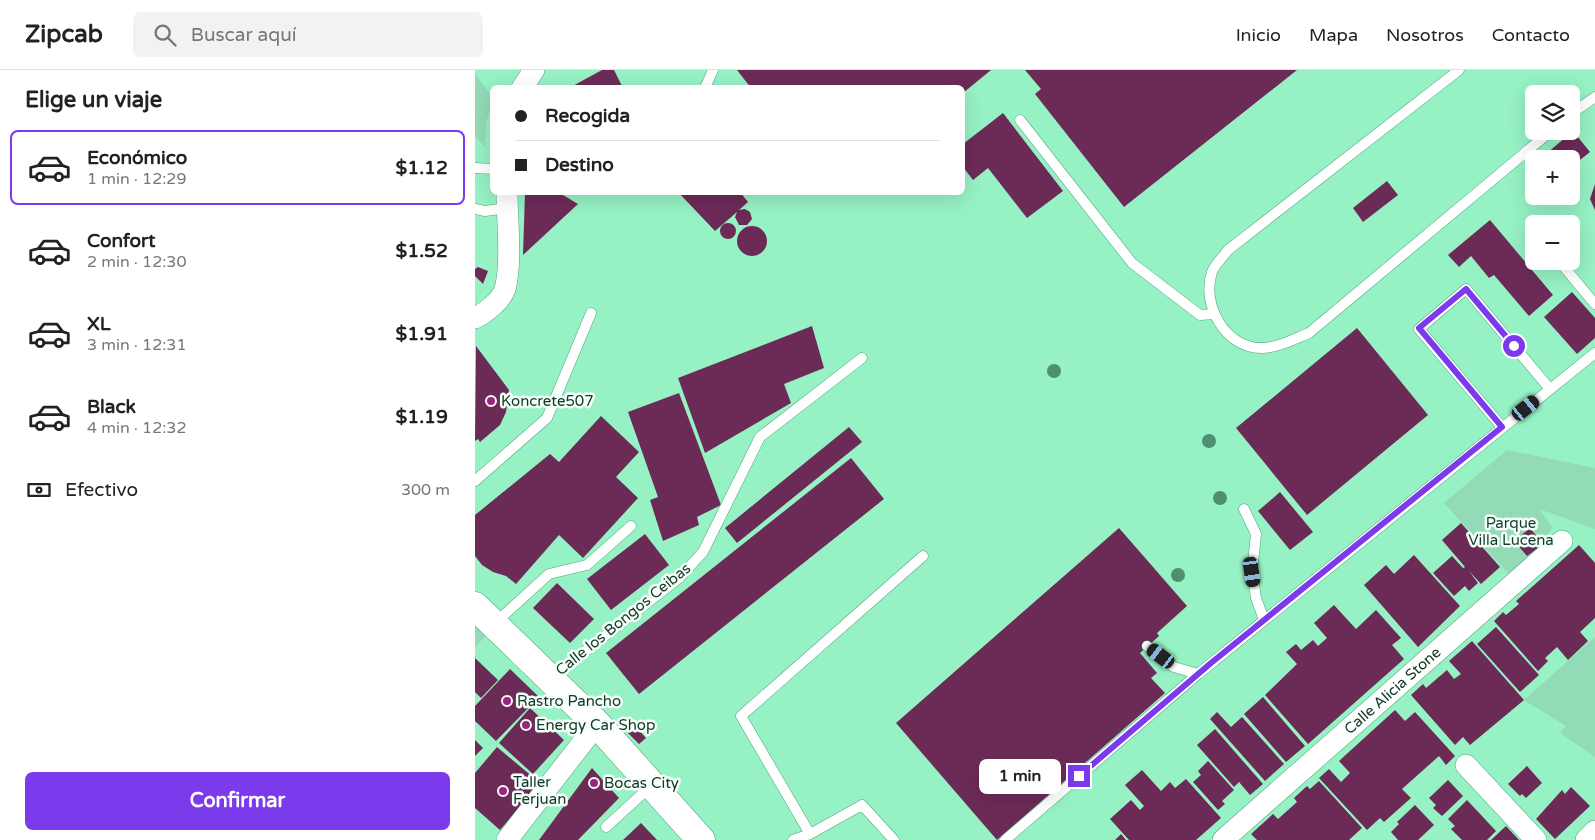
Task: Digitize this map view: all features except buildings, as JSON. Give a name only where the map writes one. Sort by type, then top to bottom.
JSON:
[{"type":"main road","points":[[484,615],[597,724],[653,784],[701,840]]},
{"type":"street","points":[[525,85],[534,70]]},
{"type":"street","points":[[475,318],[487,312],[505,291],[508,258],[507,200]]},
{"type":"street","name":"Calle Alicia Stone","points":[[1223,840],[1562,541]]},
{"type":"street","points":[[507,840],[597,724]]},
{"type":"street","points":[[1466,765],[1536,840]]},
{"type":"street","points":[[1586,840],[1595,832]]},
{"type":"lane","points":[[706,85],[713,70]]},
{"type":"lane","points":[[1459,70],[1228,250],[1213,271],[1209,296],[1214,314],[1220,326],[1244,345],[1261,348],[1277,346],[1309,333],[1540,140]]},
{"type":"lane","points":[[1580,108],[1595,97]]},
{"type":"lane","points":[[1020,120],[1132,263],[1200,315],[1214,314]]},
{"type":"lane","points":[[475,168],[490,169]]},
{"type":"lane","points":[[475,209],[485,211],[507,200]]},
{"type":"lane","points":[[1567,270],[1595,304]]},
{"type":"lane","points":[[1502,427],[1419,328],[1466,289],[1550,389]]},
{"type":"lane","points":[[475,481],[547,418],[591,313]]},
{"type":"lane","points":[[1005,840],[1198,674],[1595,353]]},
{"type":"lane","name":"Calle los Bongos Ceibas","points":[[551,678],[679,578],[703,552],[760,437],[862,358]]},
{"type":"lane","points":[[1244,510],[1256,534],[1252,572],[1256,598],[1264,620]]},
{"type":"lane","points":[[484,615],[549,574],[587,565],[631,526]]},
{"type":"lane","points":[[810,834],[741,716],[923,556]]},
{"type":"lane","points":[[1147,646],[1174,666],[1198,674]]},
{"type":"lane","points":[[606,827],[653,784]]},
{"type":"lane","points":[[793,840],[810,834],[862,805],[894,840]]},
{"type":"green space","points":[[475,74],[490,93],[490,110],[486,122],[485,147],[475,136]]},
{"type":"green space","name":"Parque Villa Lucena","points":[[1507,450],[1595,468],[1595,529],[1539,509],[1552,527],[1543,544],[1509,574],[1444,503]]},
{"type":"green space","points":[[475,624],[487,635],[475,647]]},
{"type":"green space","points":[[1595,637],[1595,757],[1560,733],[1566,726],[1524,700]]},
{"type":"place","name":"Koncrete507","points":[[491,401]]},
{"type":"place","name":"Rastro Pancho","points":[[507,701]]},
{"type":"place","name":"Energy Car Shop","points":[[526,725]]},
{"type":"place","name":"Bocas City","points":[[594,783]]},
{"type":"place","name":"Taller Ferjuan","points":[[503,791]]},
{"type":"route","points":[[1079,776],[1211,663],[1502,427],[1419,328],[1466,289],[1514,346]]}]
